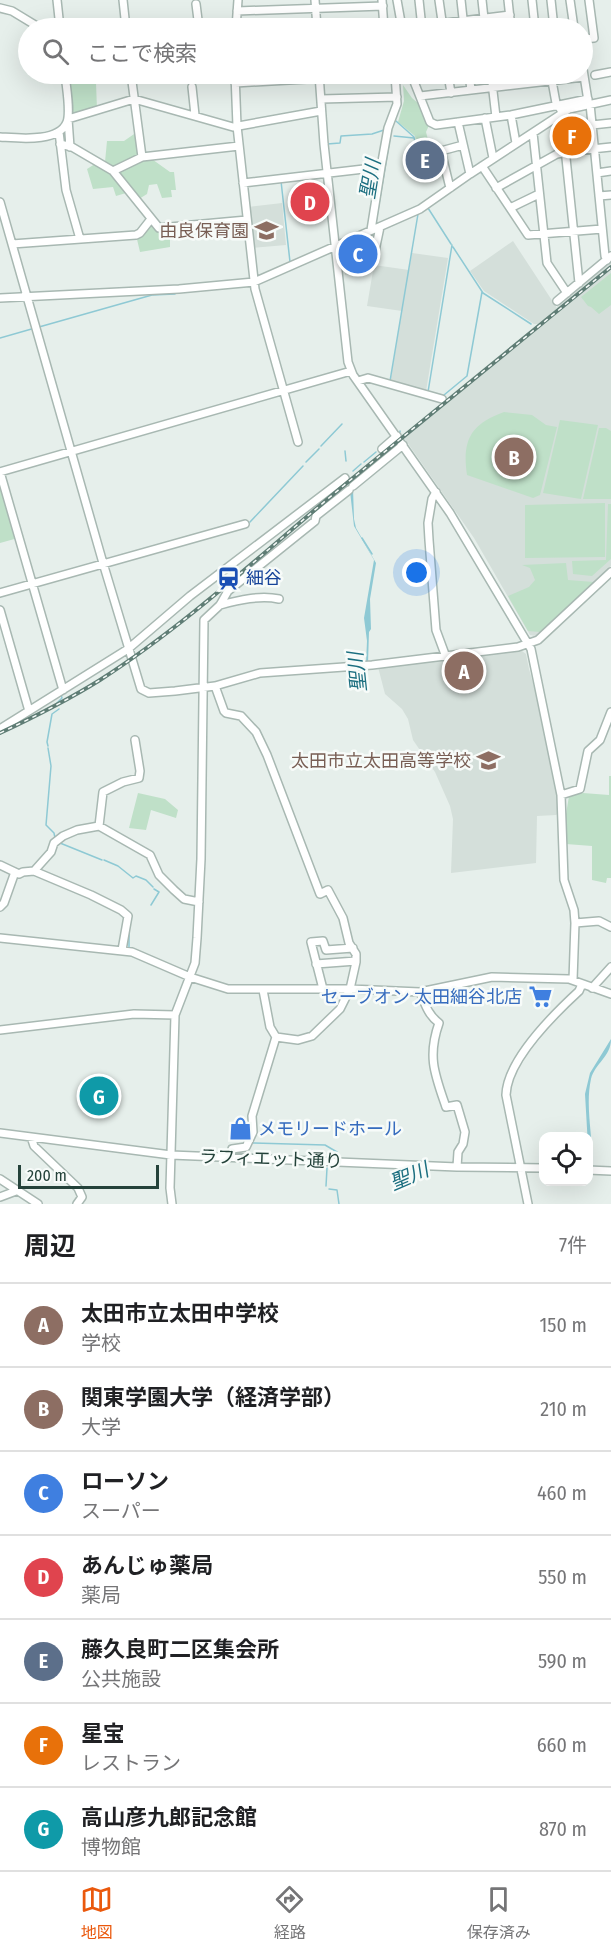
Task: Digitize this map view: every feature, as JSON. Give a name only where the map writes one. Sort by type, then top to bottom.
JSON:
[{"type":"street","points":[[57,0],[59,18]]},
{"type":"street","points":[[123,0],[125,18]]},
{"type":"street","points":[[237,18],[238,0]]},
{"type":"street","points":[[315,0],[316,18]]},
{"type":"street","points":[[398,0],[401,18]]},
{"type":"street","points":[[419,0],[421,18]]},
{"type":"street","points":[[440,0],[442,18]]},
{"type":"street","points":[[461,0],[463,18]]},
{"type":"street","points":[[482,0],[484,18]]},
{"type":"street","points":[[508,0],[510,18]]},
{"type":"street","points":[[532,0],[534,18]]},
{"type":"street","points":[[551,0],[553,18]]},
{"type":"street","points":[[570,0],[573,18]]},
{"type":"street","points":[[589,0],[591,18]]},
{"type":"street","points":[[237,11],[316,9],[383,3],[384,18]]},
{"type":"street","points":[[196,4],[198,18]]},
{"type":"street","points":[[0,8],[12,11],[24,18]]},
{"type":"street","points":[[490,18],[510,15]]},
{"type":"street","points":[[595,75],[611,72]]},
{"type":"street","points":[[66,84],[70,147]]},
{"type":"street","points":[[132,84],[142,157]]},
{"type":"street","points":[[236,84],[237,126],[254,282],[298,442]]},
{"type":"street","points":[[320,84],[327,173],[351,371],[465,536],[529,645],[561,795],[564,880],[575,923],[573,980]]},
{"type":"street","points":[[372,265],[381,167],[388,128],[396,109],[398,97],[396,84]]},
{"type":"street","points":[[415,84],[430,122],[438,125],[511,115],[558,105],[611,100]]},
{"type":"street","points":[[450,84],[451,93]]},
{"type":"street","points":[[470,84],[471,90]]},
{"type":"street","points":[[492,84],[496,117]]},
{"type":"street","points":[[420,96],[527,84]]},
{"type":"street","points":[[553,84],[561,114],[579,283]]},
{"type":"street","points":[[557,301],[609,258],[602,229],[592,125],[585,84]]},
{"type":"street","points":[[192,87],[195,115]]},
{"type":"street","points":[[321,99],[398,97]]},
{"type":"street","points":[[80,238],[66,190],[60,144],[59,132],[68,119],[134,99],[237,126],[321,111]]},
{"type":"street","points":[[0,298],[179,289],[254,282],[420,209],[561,114],[589,102]]},
{"type":"street","points":[[511,115],[516,143]]},
{"type":"street","points":[[485,118],[493,158]]},
{"type":"street","points":[[458,122],[470,174]]},
{"type":"street","points":[[592,125],[611,123]]},
{"type":"street","points":[[0,137],[41,137],[59,132]]},
{"type":"street","points":[[533,133],[547,263],[567,293]]},
{"type":"street","points":[[60,144],[70,147],[113,171],[159,228],[247,220]]},
{"type":"street","points":[[450,188],[441,151],[463,145]]},
{"type":"street","points":[[113,171],[142,157],[239,146]]},
{"type":"street","points":[[496,188],[565,152],[611,147]]},
{"type":"street","points":[[482,166],[528,235],[602,229]]},
{"type":"street","points":[[243,183],[381,167]]},
{"type":"street","points":[[597,173],[611,171]]},
{"type":"street","points":[[510,208],[539,194]]},
{"type":"street","points":[[599,196],[611,195]]},
{"type":"street","points":[[0,202],[128,649],[141,688],[149,693],[215,686],[260,673],[446,657],[529,645],[547,632],[611,572]]},
{"type":"street","points":[[12,244],[136,235],[151,219]]},
{"type":"street","points":[[63,690],[0,472],[351,371]]},
{"type":"street","points":[[358,381],[369,378],[442,399]]},
{"type":"street","points":[[382,449],[397,436]]},
{"type":"street","points":[[172,1204],[170,1188],[175,1015],[195,963],[199,903],[204,620],[220,605],[228,591],[404,445]]},
{"type":"street","points":[[0,729],[128,649],[190,596],[345,478]]},
{"type":"street","points":[[436,492],[432,499],[428,523],[429,540],[436,630],[446,657]]},
{"type":"street","points":[[0,593],[245,524]]},
{"type":"street","points":[[598,583],[611,584]]},
{"type":"street","points":[[220,605],[240,599],[272,597],[279,599]]},
{"type":"street","points":[[0,610],[29,711]]},
{"type":"street","points":[[215,686],[224,711],[241,716],[256,732],[320,894],[328,890],[343,918],[356,961],[350,989],[340,1009],[305,1040],[276,1037],[270,1028],[264,990]]},
{"type":"street","points":[[561,795],[580,789],[588,751],[600,740],[611,712]]},
{"type":"street","points":[[99,826],[103,792],[123,782],[139,778],[135,740]]},
{"type":"street","points":[[34,871],[51,852],[54,843],[63,836],[77,830],[99,826],[150,855],[159,874],[174,890],[184,899],[199,903]]},
{"type":"street","points":[[0,865],[19,874],[34,871],[121,910],[128,916],[122,950]]},
{"type":"street","points":[[0,907],[8,894],[15,872]]},
{"type":"street","points":[[575,923],[598,921],[611,927]]},
{"type":"street","points":[[0,938],[132,952],[190,977],[228,989],[350,989],[420,992],[488,977],[573,980],[611,994]]},
{"type":"street","points":[[322,989],[311,942],[323,940],[326,950],[353,948]]},
{"type":"street","points":[[316,963],[356,961]]},
{"type":"street","points":[[592,988],[611,967]]},
{"type":"street","points":[[528,1204],[506,1095],[506,1084],[514,1067],[544,1026],[579,991],[582,984]]},
{"type":"street","points":[[420,992],[427,1010],[439,1023],[433,1050],[433,1071],[446,1107],[457,1105],[465,1131],[463,1144],[458,1152],[457,1167]]},
{"type":"street","points":[[0,1030],[134,1014],[175,1015]]},
{"type":"street","points":[[231,1157],[232,1149],[246,1147],[253,1132],[252,1116],[276,1037]]},
{"type":"street","name":"ラフィエット通り","points":[[0,1133],[171,1155],[457,1167],[539,1168]]},
{"type":"street","points":[[31,1137],[32,1144],[78,1188],[82,1197],[77,1204]]},
{"type":"street","points":[[593,1170],[611,1171]]},
{"type":"street","points":[[0,1179],[38,1204]]},
{"type":"street","points":[[0,1197],[16,1191]]},
{"type":"shaded area","points":[[282,203],[286,245],[252,248],[248,207]]},
{"type":"shaded area","points":[[372,234],[366,271],[345,275],[342,247]]},
{"type":"shaded area","points":[[513,241],[557,308],[558,302],[611,259],[611,566],[535,636],[530,635],[474,538],[402,435],[538,324],[534,324],[484,291],[470,271]]},
{"type":"shaded area","points":[[412,253],[448,258],[426,391],[390,382],[402,311],[367,306],[374,265],[409,270]]},
{"type":"shaded area","name":"太田市立太田高等学校","points":[[522,651],[526,654],[536,693],[557,792],[559,813],[537,816],[536,863],[451,873],[453,819],[450,806],[435,772],[413,740],[408,719],[402,709],[385,694],[378,667]]},
{"type":"green space","points":[[69,84],[96,84],[97,110],[71,117]]},
{"type":"green space","points":[[403,85],[412,98],[425,109],[430,123],[426,132],[434,163],[442,162],[422,166],[415,136],[398,122],[404,101]]},
{"type":"green space","points":[[137,132],[141,155],[114,169],[105,162],[107,141],[124,141]]},
{"type":"green space","points":[[149,157],[170,172],[174,172],[176,190],[171,190],[172,197],[162,198],[157,184],[149,185],[147,194],[139,199],[133,196],[129,198],[126,193],[116,196],[113,187],[93,189],[87,169],[98,162],[113,171]]},
{"type":"green space","points":[[152,223],[175,228],[174,234],[170,236],[170,247],[140,252],[136,235]]},
{"type":"green space","points":[[611,273],[611,305],[599,314],[581,297]]},
{"type":"green space","points":[[504,412],[532,415],[546,425],[557,427],[540,495],[533,498],[467,475],[466,452],[471,435],[483,422]]},
{"type":"green space","points":[[560,420],[598,425],[581,499],[543,493]]},
{"type":"green space","points":[[599,428],[611,431],[611,499],[583,499]]},
{"type":"green space","points":[[3,485],[18,538],[0,543],[0,486]]},
{"type":"green space","points":[[605,503],[605,557],[525,558],[525,505]]},
{"type":"green space","points":[[608,504],[611,504],[611,559],[592,576],[573,574],[572,561],[606,560]]},
{"type":"green space","points":[[566,563],[568,580],[594,582],[540,632],[528,631],[508,596],[529,587],[535,580],[530,568],[522,565]]},
{"type":"green space","points":[[609,776],[611,776],[611,878],[607,878],[606,883],[592,880],[592,846],[566,844],[565,820],[569,796],[583,793],[609,795]]},
{"type":"green space","points":[[138,793],[165,799],[178,810],[176,818],[151,810],[146,830],[129,828]]},
{"type":"water","points":[[353,488],[356,528],[376,563],[370,599],[371,629],[368,663],[366,663],[367,641],[364,618],[374,560],[354,526],[350,491]]},
{"type":"water","points":[[611,1039],[606,1055],[591,1079],[589,1089],[591,1132],[587,1132],[585,1094],[590,1073]]},
{"type":"waterway","points":[[396,121],[414,137],[418,161],[425,179]]},
{"type":"waterway","points":[[327,144],[340,143],[341,136],[372,134],[384,130]]},
{"type":"waterway","points":[[394,136],[414,138]]},
{"type":"waterway","name":"聖川","points":[[376,222],[390,138]]},
{"type":"waterway","points":[[281,181],[290,262]]},
{"type":"waterway","points":[[428,208],[451,244]]},
{"type":"waterway","points":[[390,381],[418,214]]},
{"type":"waterway","points":[[428,392],[452,245]]},
{"type":"waterway","points":[[453,247],[483,293],[531,324]]},
{"type":"waterway","points":[[444,395],[467,376],[482,292]]},
{"type":"waterway","points":[[39,327],[152,295],[175,294]]},
{"type":"waterway","points":[[0,338],[35,328]]},
{"type":"waterway","points":[[428,392],[434,393]]},
{"type":"waterway","points":[[321,446],[342,424]]},
{"type":"waterway","points":[[306,462],[319,449]]},
{"type":"waterway","name":"聖川","points":[[345,451],[346,461]]},
{"type":"waterway","points":[[364,462],[376,452]]},
{"type":"waterway","points":[[353,471],[361,464]]},
{"type":"waterway","points":[[250,522],[303,466]]},
{"type":"waterway","name":"聖川","points":[[348,478],[350,488]]},
{"type":"waterway","name":"聖川","points":[[362,538],[372,554]]},
{"type":"waterway","points":[[57,703],[62,698],[61,695]]},
{"type":"waterway","points":[[48,746],[52,714],[59,709]]},
{"type":"waterway","points":[[48,748],[51,766],[46,825],[54,833],[55,838]]},
{"type":"waterway","points":[[60,843],[102,860]]},
{"type":"waterway","points":[[104,860],[118,866],[133,878],[136,876],[146,880],[153,887]]},
{"type":"waterway","points":[[151,905],[159,892],[154,889]]},
{"type":"waterway","points":[[129,932],[129,948]]},
{"type":"waterway","points":[[253,1143],[325,1145],[337,1152]]},
{"type":"waterway","points":[[326,1186],[327,1168]]},
{"type":"waterway","points":[[329,1189],[337,1190],[339,1204]]},
{"type":"railway","points":[[0,733],[100,680],[165,634],[611,267]]},
{"type":"place","name":"星宝","points":[[572,136]]},
{"type":"place","name":"藤久良町二区集会所","points":[[425,160]]},
{"type":"place","name":"あんじゅ薬局","points":[[310,202]]},
{"type":"place","name":"由良保育園","points":[[267,231]]},
{"type":"place","name":"ローソン","points":[[358,254]]},
{"type":"place","name":"関東学園大学（経済学部）","points":[[514,457]]},
{"type":"place","name":"細谷","points":[[228,578]]},
{"type":"place","name":"太田市立太田中学校","points":[[464,671]]},
{"type":"place","name":"太田市立太田高等学校","points":[[489,761]]},
{"type":"place","name":"セーブオン 太田細谷北店","points":[[540,997]]},
{"type":"place","name":"高山彦九郎記念館","points":[[99,1096]]},
{"type":"place","name":"メモリードホール","points":[[240,1129]]}]
